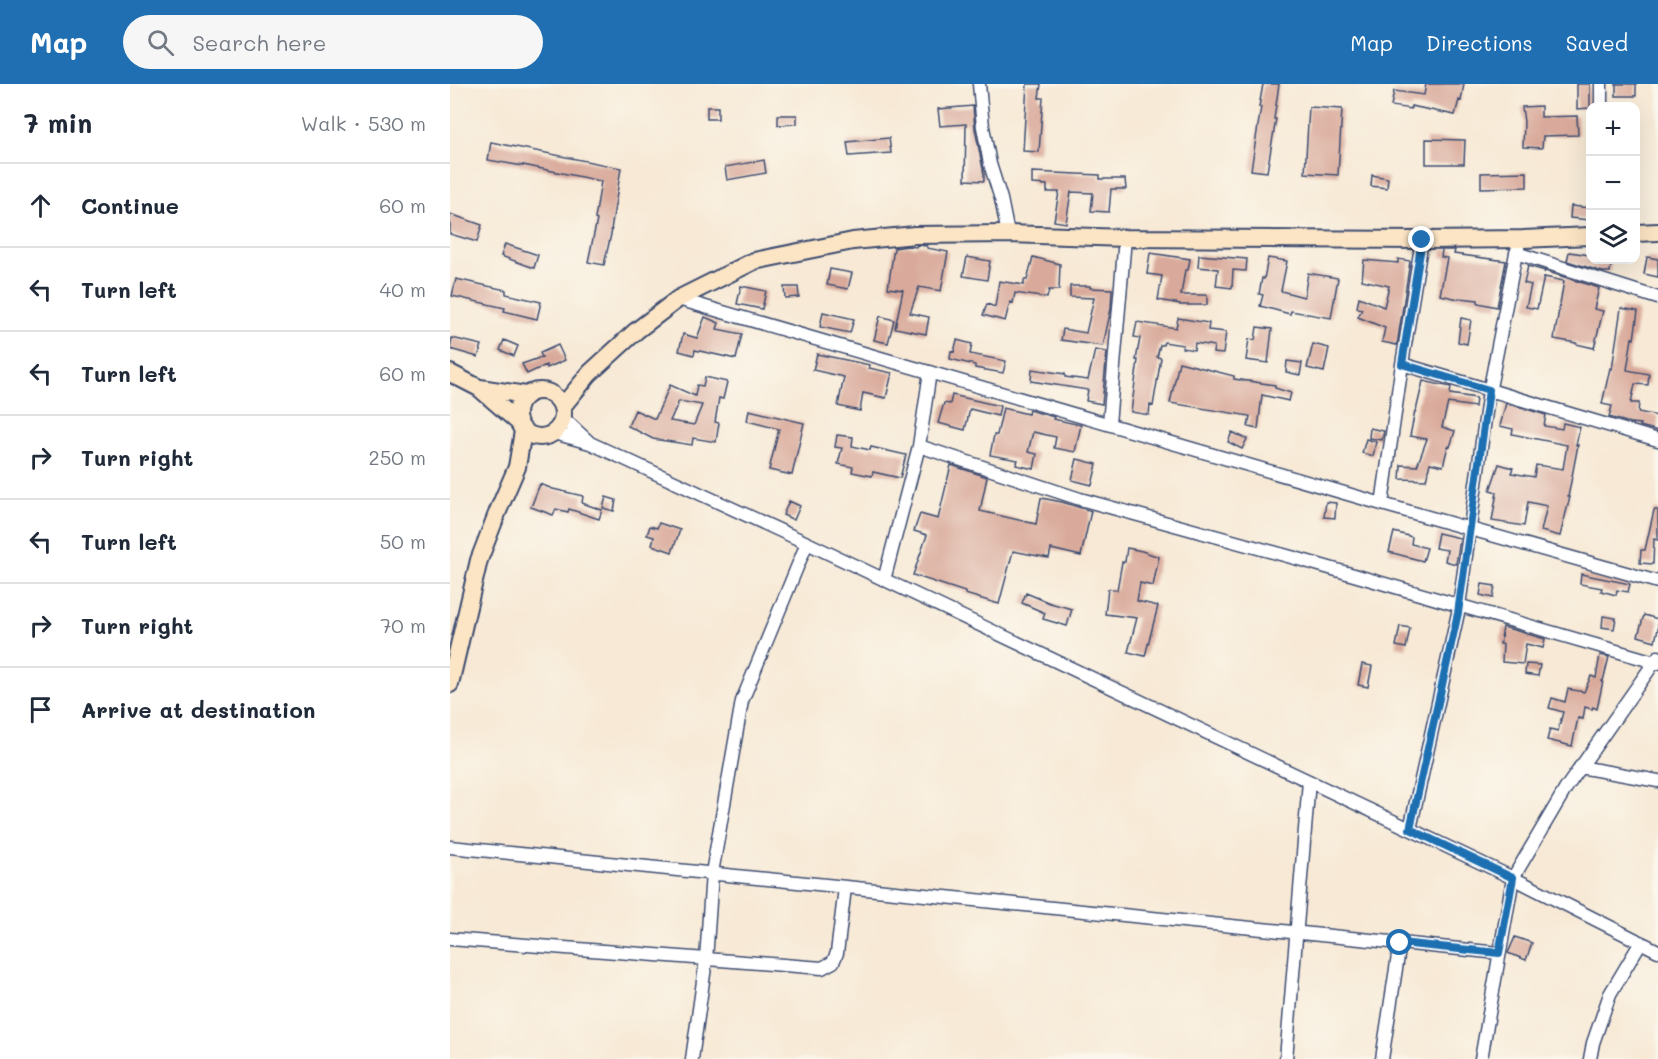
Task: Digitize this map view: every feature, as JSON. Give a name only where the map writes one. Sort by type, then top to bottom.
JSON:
[{"type":"main road","points":[[1640,233],[1658,232]]},
{"type":"main road","points":[[517,466],[561,424],[563,412],[590,373],[636,331],[678,299],[754,261],[853,241],[915,235],[1008,234],[1125,238],[1422,240],[1520,246],[1586,237]]},
{"type":"main road","points":[[450,373],[479,387],[526,395]]},
{"type":"main road","points":[[547,392],[590,373]]},
{"type":"main road","points":[[479,387],[533,437],[549,435]]},
{"type":"main road","points":[[450,684],[479,560],[517,466],[520,426],[516,414],[517,407],[526,395],[532,392],[547,392],[559,400],[563,412]]},
{"type":"street","points":[[979,84],[983,127],[990,164],[1001,199],[1008,234]]},
{"type":"street","points":[[1601,84],[1601,102]]},
{"type":"street","points":[[1109,424],[1125,238]]},
{"type":"street","points":[[1382,504],[1422,240]]},
{"type":"street","points":[[1410,829],[1459,606],[1489,390],[1520,246],[1658,298]]},
{"type":"street","points":[[678,299],[1658,582]]},
{"type":"street","points":[[1402,364],[1658,440]]},
{"type":"street","points":[[884,580],[919,446],[930,372]]},
{"type":"street","points":[[563,412],[590,443]]},
{"type":"street","points":[[549,435],[590,443],[807,543],[1513,878],[1658,951]]},
{"type":"street","points":[[919,446],[1080,499],[1657,660],[1566,788],[1513,878],[1481,1059]]},
{"type":"street","points":[[692,1059],[706,960],[712,873],[742,701],[807,543]]},
{"type":"street","points":[[1580,767],[1658,781]]},
{"type":"street","points":[[1286,1059],[1309,781]]},
{"type":"street","points":[[450,848],[1499,953]]},
{"type":"street","points":[[450,939],[822,968],[834,962],[837,953],[845,888]]},
{"type":"street","points":[[1590,1059],[1593,1043],[1611,994],[1641,942]]},
{"type":"street","points":[[1382,1059],[1400,943]]},
{"type":"building","points":[[1027,84],[1041,84],[1039,98],[1043,98],[1039,152],[1023,151]]},
{"type":"building","points":[[1263,84],[1279,84],[1267,172],[1251,170]]},
{"type":"building","points":[[1426,84],[1464,84],[1461,101],[1459,100],[1455,115],[1411,106],[1411,109],[1391,106],[1394,91],[1424,95]]},
{"type":"building","points":[[1577,84],[1590,84],[1590,102],[1586,102],[1586,108],[1577,109]]},
{"type":"building","points":[[1616,84],[1636,84],[1636,96],[1616,96]]},
{"type":"building","points":[[973,106],[984,181],[965,180],[966,124],[940,126],[938,109]]},
{"type":"building","points":[[1541,106],[1541,117],[1577,116],[1578,135],[1543,136],[1542,148],[1523,147],[1522,107]]},
{"type":"building","points":[[707,107],[718,107],[718,119],[707,119]]},
{"type":"building","points":[[1309,107],[1342,109],[1338,175],[1305,173]]},
{"type":"building","points":[[778,115],[797,115],[797,124],[778,125]]},
{"type":"building","points":[[889,138],[891,153],[849,156],[847,142]]},
{"type":"building","points":[[1426,139],[1465,140],[1464,164],[1426,164]]},
{"type":"building","points":[[491,142],[621,168],[612,230],[604,265],[588,262],[597,220],[595,219],[601,181],[488,160]]},
{"type":"building","points":[[764,160],[766,173],[727,180],[725,167]]},
{"type":"building","points":[[1032,172],[1100,175],[1100,179],[1125,179],[1126,189],[1111,189],[1109,212],[1091,211],[1093,193],[1071,192],[1066,223],[1054,221],[1059,192],[1047,192],[1047,185],[1032,184]]},
{"type":"building","points":[[1527,172],[1527,187],[1481,188],[1481,173]]},
{"type":"building","points":[[1372,175],[1388,178],[1387,188],[1371,186]]},
{"type":"building","points":[[1571,206],[1586,208],[1586,220],[1570,218]]},
{"type":"building","points":[[450,214],[482,225],[477,242],[450,234]]},
{"type":"building","points":[[505,244],[538,255],[534,268],[501,256]]},
{"type":"building","points":[[917,245],[948,252],[941,291],[919,287],[910,313],[929,317],[926,334],[895,328],[903,290],[888,288],[894,248],[916,247]]},
{"type":"building","points":[[1442,250],[1455,250],[1454,254],[1506,261],[1497,307],[1478,303],[1478,300],[1440,295],[1447,258],[1441,257]]},
{"type":"building","points":[[1569,252],[1586,254],[1586,264],[1611,264],[1610,272],[1603,272],[1567,261]]},
{"type":"building","points":[[1150,253],[1190,259],[1188,270],[1185,270],[1181,295],[1207,295],[1207,305],[1180,305],[1158,300],[1162,276],[1147,274]]},
{"type":"building","points":[[1199,255],[1247,259],[1246,271],[1233,270],[1232,288],[1216,286],[1218,269],[1198,267]]},
{"type":"building","points":[[967,257],[990,261],[987,280],[963,276]]},
{"type":"building","points":[[1033,257],[1060,264],[1059,290],[1049,290],[1047,298],[1015,293],[1005,321],[983,315],[987,304],[995,307],[999,281],[1024,285]]},
{"type":"building","points":[[1647,257],[1658,259],[1658,277],[1644,274]]},
{"type":"building","points":[[1268,258],[1287,261],[1281,291],[1304,297],[1308,273],[1338,278],[1331,318],[1291,311],[1290,314],[1260,306],[1263,295],[1259,294]]},
{"type":"building","points":[[1398,259],[1410,261],[1397,345],[1382,342],[1385,328],[1358,317],[1362,309],[1357,308],[1359,297],[1384,307],[1389,286],[1362,280],[1364,260],[1398,263]]},
{"type":"building","points":[[1528,266],[1599,288],[1594,309],[1603,311],[1594,348],[1554,339],[1564,281],[1544,277],[1537,309],[1526,307],[1531,285],[1524,283]]},
{"type":"building","points":[[830,269],[852,273],[848,289],[827,285]]},
{"type":"building","points":[[456,279],[506,290],[506,294],[541,302],[537,319],[504,311],[505,308],[452,296]]},
{"type":"building","points":[[741,286],[766,291],[762,309],[737,304]]},
{"type":"building","points":[[1070,286],[1112,289],[1111,309],[1103,346],[1061,340],[1063,329],[1086,333],[1094,298],[1070,297]]},
{"type":"building","points":[[784,287],[798,287],[799,297],[785,298]]},
{"type":"building","points":[[1621,308],[1638,311],[1627,370],[1649,374],[1648,385],[1635,384],[1631,403],[1639,403],[1638,412],[1658,416],[1658,431],[1640,426],[1641,424],[1609,417],[1612,406],[1602,404],[1610,368],[1612,369]]},
{"type":"building","points":[[823,312],[854,319],[850,333],[820,327]]},
{"type":"building","points":[[880,316],[894,320],[888,343],[874,340]]},
{"type":"building","points":[[705,317],[719,323],[717,329],[742,334],[736,359],[695,350],[694,355],[679,351],[683,334],[697,338]]},
{"type":"building","points":[[1178,318],[1209,323],[1208,330],[1226,332],[1223,354],[1213,353],[1214,346],[1195,343],[1194,350],[1182,348],[1183,345],[1164,342],[1160,345],[1157,357],[1161,358],[1153,406],[1150,405],[1149,415],[1131,412],[1140,338],[1134,337],[1137,322],[1176,328]]},
{"type":"building","points":[[1461,318],[1471,320],[1467,344],[1458,342]]},
{"type":"building","points":[[1257,327],[1272,329],[1268,363],[1246,360],[1249,339],[1255,340]]},
{"type":"building","points":[[452,338],[482,345],[478,357],[450,349]]},
{"type":"building","points":[[504,340],[518,346],[514,356],[500,350]]},
{"type":"building","points":[[957,340],[972,344],[970,354],[1006,361],[1003,373],[975,368],[975,365],[950,359],[951,351],[954,352]]},
{"type":"building","points":[[1313,344],[1329,348],[1324,372],[1307,368]]},
{"type":"building","points":[[558,345],[565,360],[547,368],[546,365],[527,374],[522,364],[542,357],[540,353]]},
{"type":"building","points":[[1095,350],[1107,352],[1102,404],[1086,401],[1088,390],[1031,381],[1032,369],[1088,380]]},
{"type":"building","points":[[817,354],[870,365],[869,368],[892,373],[886,398],[863,393],[860,411],[838,406],[844,377],[813,370]]},
{"type":"building","points":[[1287,361],[1302,363],[1300,375],[1286,372]]},
{"type":"building","points":[[1179,362],[1234,376],[1234,379],[1275,385],[1275,388],[1291,393],[1289,401],[1262,395],[1258,429],[1248,427],[1250,416],[1170,403]]},
{"type":"building","points":[[705,377],[727,382],[723,399],[719,398],[715,422],[719,423],[716,442],[693,438],[692,445],[653,439],[628,426],[635,410],[655,419],[670,385],[695,396],[697,385],[703,386]],"holes":[[[679,401],[702,405],[694,425],[670,421]]]},
{"type":"building","points":[[1423,381],[1451,387],[1450,394],[1476,398],[1475,407],[1448,403],[1442,427],[1455,431],[1443,466],[1430,463],[1426,480],[1400,479],[1401,465],[1417,466],[1427,439],[1410,436]]},
{"type":"building","points":[[952,395],[1000,406],[998,416],[970,409],[965,430],[938,423],[944,403],[950,404]]},
{"type":"building","points":[[1506,403],[1546,415],[1544,426],[1562,429],[1563,423],[1580,427],[1568,497],[1570,497],[1560,536],[1541,531],[1547,506],[1528,502],[1524,526],[1492,521],[1497,492],[1490,490],[1499,464],[1513,468],[1511,473],[1534,477],[1536,465],[1563,469],[1567,445],[1512,434],[1513,429],[1500,426]]},
{"type":"building","points":[[1003,408],[1028,414],[1029,410],[1054,417],[1053,419],[1081,425],[1075,452],[1054,448],[1056,437],[1033,432],[1028,452],[1037,454],[1034,469],[1016,465],[1018,460],[990,455]]},
{"type":"building","points":[[749,410],[804,423],[792,475],[769,470],[779,429],[747,421]]},
{"type":"building","points":[[1370,428],[1384,431],[1382,440],[1369,438]]},
{"type":"building","points":[[1232,432],[1247,439],[1242,449],[1228,442]]},
{"type":"building","points":[[837,435],[853,437],[852,446],[870,450],[871,447],[906,455],[900,478],[873,472],[872,476],[852,472],[853,467],[838,464],[842,448],[835,447]]},
{"type":"building","points":[[1366,439],[1376,442],[1373,456],[1362,453]]},
{"type":"building","points":[[1077,459],[1097,464],[1092,485],[1072,480]]},
{"type":"building","points":[[951,465],[987,477],[980,511],[1036,524],[1041,498],[1091,511],[1081,556],[1051,549],[1049,558],[1013,551],[999,604],[913,575],[927,535],[914,531],[920,514],[938,519]]},
{"type":"building","points":[[540,484],[583,496],[582,503],[602,510],[599,519],[569,509],[568,512],[556,509],[553,515],[531,507]]},
{"type":"building","points":[[606,497],[616,500],[614,511],[603,508]]},
{"type":"building","points":[[789,501],[800,506],[794,520],[783,515]]},
{"type":"building","points":[[1326,502],[1336,503],[1335,518],[1324,517]]},
{"type":"building","points":[[1654,510],[1658,510],[1658,540],[1654,539],[1653,564],[1640,563],[1641,550],[1645,550]]},
{"type":"building","points":[[659,523],[680,530],[672,552],[652,545],[654,537],[647,535],[650,526],[657,528]]},
{"type":"building","points":[[1394,532],[1412,537],[1411,544],[1427,548],[1423,561],[1389,552]]},
{"type":"building","points":[[1438,533],[1460,538],[1456,564],[1445,561],[1447,550],[1435,548]]},
{"type":"building","points":[[1127,548],[1159,557],[1153,586],[1140,583],[1137,601],[1158,606],[1145,656],[1128,652],[1137,618],[1105,614],[1108,589],[1117,590]]},
{"type":"building","points":[[1581,574],[1630,584],[1628,592],[1617,590],[1616,595],[1601,591],[1602,588],[1580,584]]},
{"type":"building","points":[[1482,584],[1495,586],[1493,598],[1480,595]]},
{"type":"building","points":[[1026,593],[1072,609],[1067,626],[1043,619],[1045,613],[1022,603]]},
{"type":"building","points":[[1644,615],[1658,619],[1655,641],[1638,636]]},
{"type":"building","points":[[1603,616],[1616,618],[1614,629],[1602,627]]},
{"type":"building","points":[[1400,626],[1410,628],[1406,648],[1396,646]]},
{"type":"building","points":[[1503,627],[1545,639],[1543,648],[1526,644],[1523,664],[1502,662],[1503,644],[1500,644]]},
{"type":"building","points":[[1600,655],[1609,657],[1597,709],[1585,707],[1583,719],[1578,718],[1572,746],[1547,740],[1550,729],[1558,731],[1563,712],[1549,708],[1552,698],[1565,702],[1568,689],[1584,692],[1591,676],[1596,678]]},
{"type":"building","points":[[1362,664],[1372,666],[1368,687],[1358,685]]},
{"type":"building","points":[[1526,664],[1540,665],[1538,676],[1525,674]]},
{"type":"building","points":[[1515,937],[1532,943],[1526,960],[1508,953]]},
{"type":"route","points":[[1400,943],[1499,953],[1513,878],[1410,829],[1458,613],[1489,390],[1402,364],[1422,240]]}]
